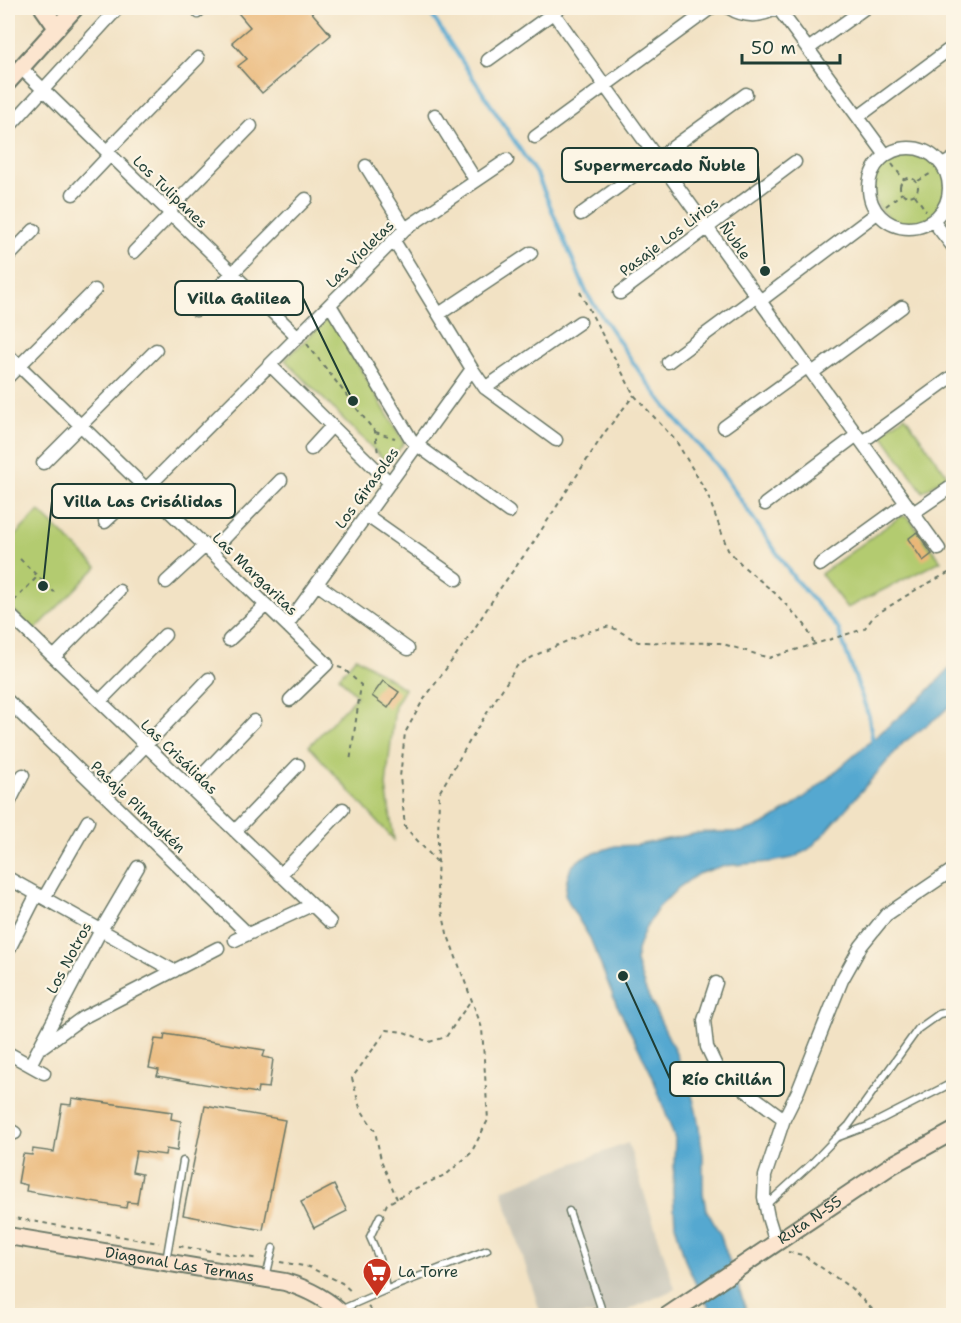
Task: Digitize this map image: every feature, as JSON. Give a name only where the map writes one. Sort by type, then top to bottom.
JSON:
[{"type":"main road","points":[[43,8],[57,28]]},
{"type":"main road","points":[[8,82],[75,8]]},
{"type":"main road","name":"Ruta N-55","points":[[669,1314],[892,1165],[954,1131]]},
{"type":"main road","name":"Diagonal Las Termas","points":[[8,1236],[300,1286],[342,1313]]},
{"type":"street","points":[[8,128],[118,8]]},
{"type":"street","points":[[534,137],[711,8]]},
{"type":"street","points":[[729,8],[752,15],[762,15],[778,8],[885,154]]},
{"type":"street","points":[[808,49],[865,8]]},
{"type":"street","points":[[488,60],[554,9]]},
{"type":"street","name":"Ñuble","points":[[554,9],[604,86],[939,549]]},
{"type":"street","points":[[858,117],[947,51]]},
{"type":"street","points":[[73,194],[198,58]]},
{"type":"street","name":"Los Tulipanes","points":[[21,68],[298,337]]},
{"type":"street","points":[[581,214],[746,94]]},
{"type":"street","points":[[435,115],[476,181]]},
{"type":"street","points":[[134,252],[251,126]]},
{"type":"street","points":[[915,147],[948,162],[949,192],[945,207],[933,221],[920,226],[904,228],[888,223],[877,213],[869,198],[868,182],[874,167],[885,154],[899,148],[915,147]]},
{"type":"street","name":"Las Violetas","points":[[105,522],[144,488],[270,365],[405,229],[507,160]]},
{"type":"street","name":"Pasaje Los Lirios","points":[[620,292],[795,162]]},
{"type":"street","points":[[366,166],[405,229]]},
{"type":"street","points":[[196,310],[306,199]]},
{"type":"street","points":[[668,362],[877,213]]},
{"type":"street","points":[[933,221],[954,248]]},
{"type":"street","points":[[8,257],[34,230]]},
{"type":"street","points":[[394,241],[485,388],[556,440]]},
{"type":"street","points":[[439,314],[531,253]]},
{"type":"street","points":[[8,377],[95,290]]},
{"type":"street","points":[[330,305],[407,433],[417,445],[509,512]]},
{"type":"street","points":[[724,427],[902,307]]},
{"type":"street","points":[[485,388],[580,322]]},
{"type":"street","points":[[43,463],[156,350]]},
{"type":"street","name":"Las Margaritas","points":[[8,355],[327,663]]},
{"type":"street","points":[[270,365],[385,478]]},
{"type":"street","name":"Los Girasoles","points":[[287,625],[366,515],[385,478],[417,445],[472,369]]},
{"type":"street","points":[[765,504],[950,378]]},
{"type":"street","points":[[311,449],[333,426]]},
{"type":"street","points":[[166,582],[208,549],[281,480]]},
{"type":"street","points":[[820,565],[909,508],[954,484]]},
{"type":"street","points":[[366,515],[457,579]]},
{"type":"street","points":[[317,584],[408,649]]},
{"type":"street","points":[[54,657],[120,591]]},
{"type":"street","points":[[229,640],[266,605]]},
{"type":"street","name":"Las Crisálidas","points":[[8,613],[330,922]]},
{"type":"street","points":[[100,701],[165,635]]},
{"type":"street","points":[[290,700],[327,663]]},
{"type":"street","points":[[101,792],[209,679]]},
{"type":"street","name":"Pasaje Pilmaykén","points":[[8,701],[248,934]]},
{"type":"street","points":[[190,788],[254,721]]},
{"type":"street","points":[[235,831],[298,765]]},
{"type":"street","points":[[8,806],[23,775]]},
{"type":"street","points":[[280,874],[343,809]]},
{"type":"street","points":[[8,951],[88,821]]},
{"type":"street","name":"Los Notros","points":[[30,1065],[101,930],[138,867]]},
{"type":"street","points":[[776,1243],[764,1197],[765,1176],[784,1119],[798,1091],[842,980],[861,946],[886,915],[954,869]]},
{"type":"street","points":[[8,879],[174,970]]},
{"type":"street","points":[[235,940],[312,905]]},
{"type":"street","points":[[39,1049],[82,1018],[218,948]]},
{"type":"street","points":[[716,983],[704,1020],[707,1047],[718,1070],[784,1119]]},
{"type":"street","points":[[8,1053],[44,1073]]},
{"type":"lane","points":[[192,8],[198,15],[206,8]]},
{"type":"lane","points":[[766,1206],[849,1125],[918,1029],[939,1014],[954,1011]]},
{"type":"lane","points":[[836,1138],[868,1126],[954,1082]]},
{"type":"lane","points":[[166,1262],[183,1161]]},
{"type":"lane","points":[[569,1211],[601,1308],[606,1316]]},
{"type":"lane","points":[[380,1216],[370,1237],[385,1277],[386,1290]]},
{"type":"lane","points":[[266,1279],[273,1248]]},
{"type":"lane","points":[[342,1313],[386,1290],[487,1250]]},
{"type":"lane","points":[[590,1316],[601,1308]]},
{"type":"path","points":[[885,154],[904,180]]},
{"type":"path","points":[[917,182],[948,162]]},
{"type":"path","points":[[915,195],[909,196],[902,193],[900,184],[909,178],[917,182]]},
{"type":"path","points":[[915,195],[918,190],[917,182]]},
{"type":"path","points":[[877,213],[902,193]]},
{"type":"path","points":[[915,195],[933,221]]},
{"type":"path","points":[[580,292],[634,395],[676,441],[707,493],[728,550],[776,594],[805,625],[814,644]]},
{"type":"path","points":[[298,337],[309,345],[375,432],[385,478]]},
{"type":"path","points":[[437,862],[405,826],[400,777],[405,733],[423,702],[533,543],[605,432],[634,395]]},
{"type":"path","points":[[20,559],[54,592]]},
{"type":"path","points":[[380,1216],[387,1204],[447,1174],[471,1153],[488,1120],[482,1028],[447,933],[437,889],[439,793],[478,726],[517,666],[586,632],[610,626],[638,642],[720,643],[769,658],[864,629],[875,615],[954,570]]},
{"type":"path","points":[[8,607],[38,576]]},
{"type":"path","points":[[327,663],[344,669],[361,685],[350,762]]},
{"type":"path","points":[[397,1198],[381,1160],[375,1131],[360,1108],[352,1078],[387,1030],[404,1032],[429,1042],[446,1037],[471,1000]]},
{"type":"path","points":[[776,1243],[789,1252],[803,1255],[851,1288],[879,1316]]},
{"type":"shaded area","points":[[628,1143],[675,1289],[618,1315],[541,1315],[502,1190]]},
{"type":"green space","points":[[910,150],[931,156],[941,166],[947,187],[941,208],[931,218],[910,224],[889,218],[879,208],[873,187],[879,166],[889,156]]},
{"type":"green space","points":[[330,316],[404,443],[388,464],[285,360]]},
{"type":"green space","points":[[905,416],[947,475],[923,492],[881,433]]},
{"type":"green space","points":[[39,511],[97,567],[34,631],[8,605],[8,543]]},
{"type":"green space","points":[[901,516],[908,517],[941,561],[847,608],[821,574]]},
{"type":"green space","points":[[356,657],[405,689],[395,706],[386,786],[394,840],[309,746],[357,696],[339,677]]},
{"type":"water","points":[[953,665],[953,703],[903,743],[809,849],[793,858],[722,866],[698,874],[678,888],[658,908],[645,929],[637,950],[636,962],[646,991],[675,1051],[692,1095],[703,1155],[703,1193],[706,1209],[720,1234],[748,1315],[714,1315],[699,1291],[685,1260],[675,1224],[673,1191],[675,1139],[652,1075],[616,1003],[590,938],[565,894],[571,867],[583,857],[615,846],[637,845],[704,832],[741,832],[763,825],[814,790],[921,698]]},
{"type":"building","points":[[234,8],[308,8],[331,35],[262,93],[238,66],[247,59],[232,42],[250,27]]},
{"type":"building","points":[[917,532],[932,554],[923,561],[908,539]]},
{"type":"building","points":[[383,681],[399,692],[388,708],[372,696]]},
{"type":"building","points":[[165,1034],[265,1050],[263,1057],[273,1059],[269,1088],[258,1087],[257,1093],[157,1076],[159,1070],[149,1068],[155,1039],[164,1040]]},
{"type":"building","points":[[72,1098],[172,1112],[171,1119],[181,1121],[177,1151],[166,1149],[165,1155],[136,1151],[132,1172],[142,1174],[137,1203],[127,1202],[126,1208],[26,1191],[27,1185],[18,1183],[23,1154],[32,1155],[33,1149],[54,1152],[62,1104],[71,1105]]},
{"type":"building","points":[[205,1106],[285,1120],[263,1230],[183,1215]]},
{"type":"building","points":[[334,1185],[347,1211],[314,1228],[301,1202]]},
{"type":"waterway","points":[[427,8],[538,177],[587,294],[641,374],[674,417],[718,467],[794,578],[838,628],[869,717],[873,744]]},
{"type":"place","name":"Supermercado Ñuble","points":[[765,271]]},
{"type":"place","name":"Villa Galilea","points":[[353,401]]},
{"type":"place","name":"Villa Las Crisálidas","points":[[43,586]]},
{"type":"place","name":"Río Chillán","points":[[623,976]]},
{"type":"place","name":"La Torre","points":[[377,1298]]}]
